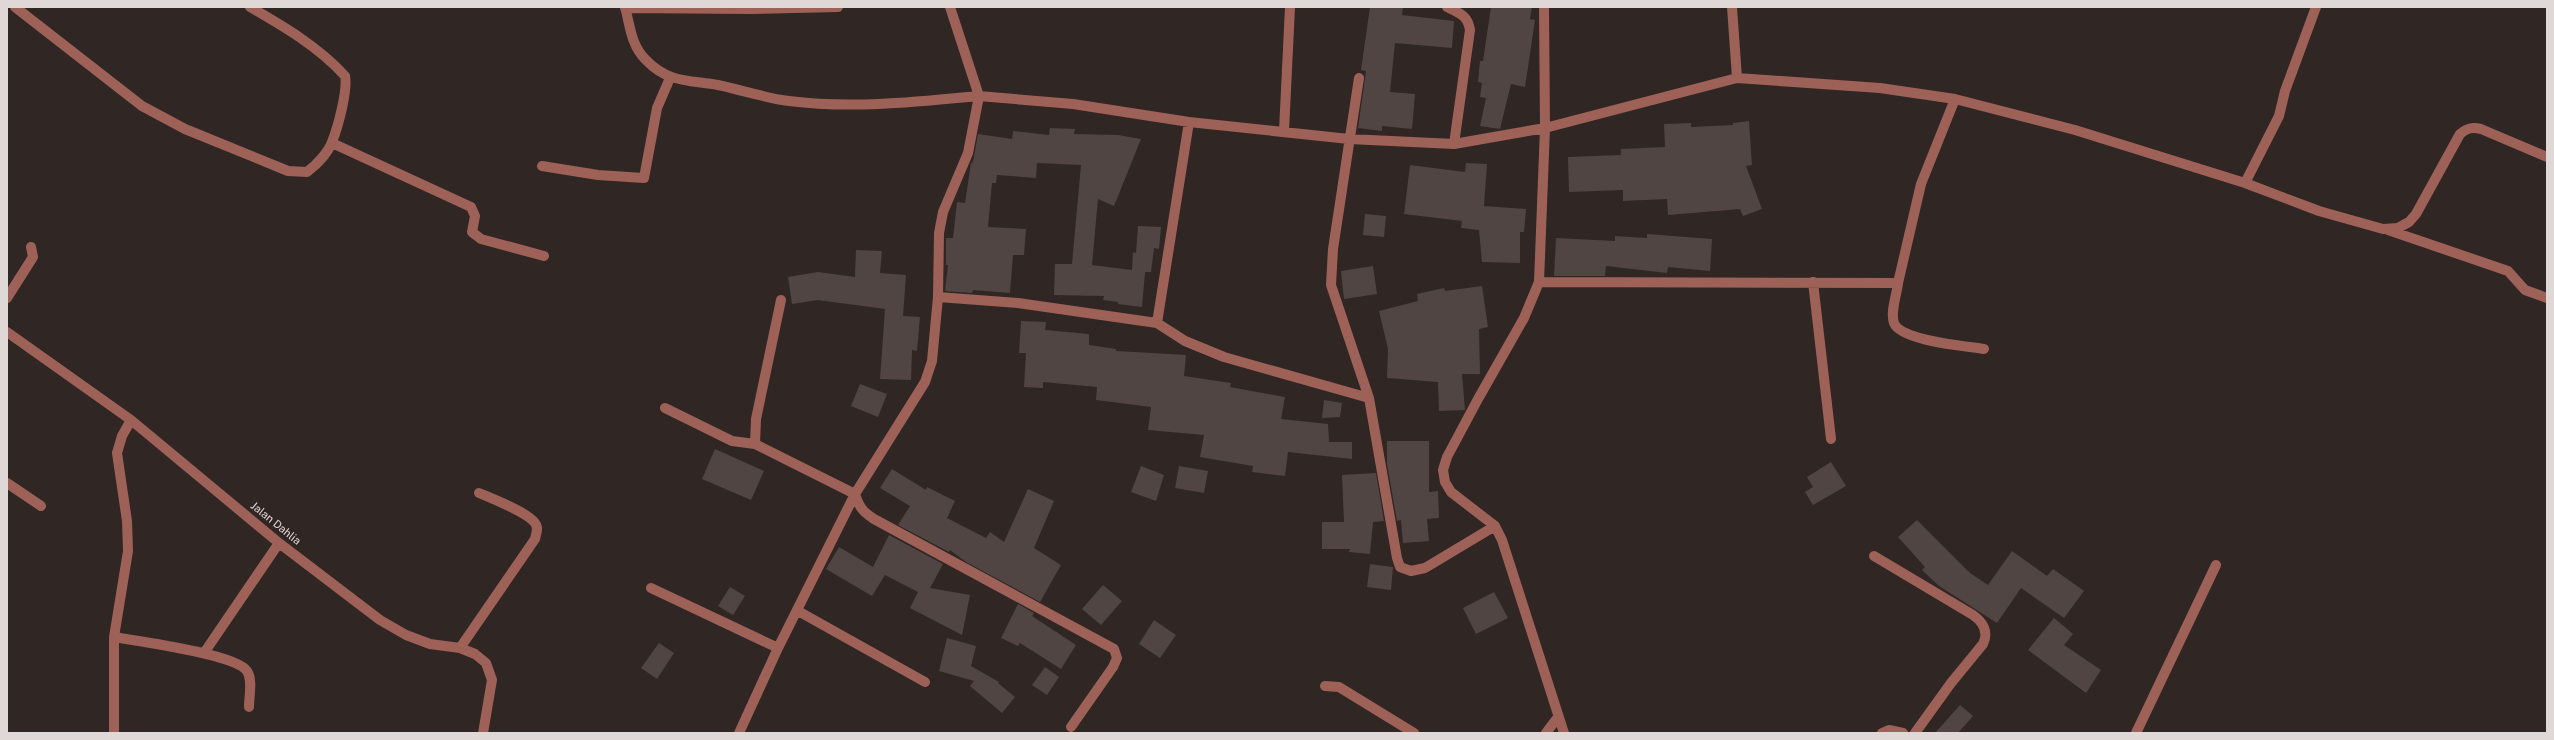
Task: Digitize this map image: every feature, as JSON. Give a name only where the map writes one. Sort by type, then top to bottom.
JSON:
[{"type":"street","points":[[15,7],[142,106],[185,129],[288,171],[300,173],[307,172],[316,166],[332,143],[345,90],[345,76],[312,47],[250,7]]},
{"type":"street","points":[[838,7],[772,9],[625,7],[636,47],[645,60],[670,78],[718,86],[780,100],[814,104],[879,105],[979,96],[1072,104],[1189,122],[1350,139],[1454,144],[1546,128],[1738,78],[1880,88],[1955,99],[2075,130],[2245,183],[2319,211],[2383,228],[2508,270],[2525,290],[2547,298]]},
{"type":"street","points":[[738,733],[778,648],[798,611],[855,494],[925,382],[932,361],[938,297],[939,233],[943,212],[968,154],[979,96],[950,7]]},
{"type":"street","points":[[1284,131],[1290,7]]},
{"type":"street","points":[[1447,7],[1461,13],[1468,20],[1470,30],[1454,144]]},
{"type":"street","points":[[1545,7],[1546,128],[1539,282],[1524,318],[1447,457],[1443,470],[1445,482],[1451,492],[1495,526],[1502,540],[1564,733]]},
{"type":"street","points":[[1732,7],[1738,78]]},
{"type":"street","points":[[2245,183],[2280,116],[2285,91],[2316,7]]},
{"type":"street","points":[[542,166],[598,175],[644,178],[657,108],[670,78]]},
{"type":"street","points":[[1359,78],[1333,250],[1331,285],[1369,398],[1400,567],[1411,571],[1425,568],[1495,526]]},
{"type":"street","points":[[1955,99],[1921,184],[1898,283],[1894,323],[1898,328],[1918,338],[1984,350]]},
{"type":"street","points":[[1157,322],[1189,122]]},
{"type":"street","points":[[2383,228],[2398,228],[2409,222],[2416,214],[2460,134],[2466,129],[2474,127],[2481,129],[2547,158]]},
{"type":"street","points":[[332,143],[471,207],[474,216],[472,232],[481,239],[544,256]]},
{"type":"street","points":[[7,298],[33,257],[31,247]]},
{"type":"street","points":[[1539,282],[1898,283]]},
{"type":"street","points":[[1813,282],[1831,439]]},
{"type":"street","points":[[938,297],[1018,303],[1157,322],[1185,341],[1224,358],[1369,398]]},
{"type":"street","points":[[755,444],[756,419],[781,300]]},
{"type":"street","name":"Jalan Dahlia","points":[[7,332],[132,420],[279,542],[380,620],[406,635],[430,644],[460,648],[475,654],[486,663],[492,680],[483,733]]},
{"type":"street","points":[[665,408],[732,441],[755,444],[855,494],[859,506],[864,513],[1114,649],[1117,658],[1113,667],[1071,727]]},
{"type":"street","points":[[114,733],[114,636],[128,551],[127,521],[117,453],[122,436],[132,420]]},
{"type":"street","points":[[7,483],[41,506]]},
{"type":"street","points":[[460,648],[535,539],[537,531],[535,524],[524,515],[479,493]]},
{"type":"street","points":[[204,653],[279,542]]},
{"type":"street","points":[[1874,556],[1973,614],[1984,628],[1986,639],[1983,644],[1951,683],[1915,733]]},
{"type":"street","points":[[2136,733],[2216,565]]},
{"type":"street","points":[[651,588],[778,648]]},
{"type":"street","points":[[798,611],[925,682]]},
{"type":"street","points":[[114,636],[204,653],[234,661],[246,670],[250,676],[248,707]]},
{"type":"street","points":[[1325,686],[1339,687],[1414,733]]},
{"type":"street","points":[[1546,733],[1558,717]]},
{"type":"street","points":[[1882,733],[1889,730],[1903,733]]},
{"type":"building","points":[[1370,7],[1403,7],[1402,15],[1454,21],[1452,48],[1395,43],[1390,92],[1415,94],[1412,129],[1382,126],[1382,131],[1358,128],[1366,71],[1361,70]]},
{"type":"building","points":[[1491,7],[1532,7],[1530,19],[1535,20],[1525,87],[1511,84],[1500,129],[1480,126],[1486,98],[1480,97],[1482,83],[1478,82],[1480,61],[1483,61]]},
{"type":"building","points":[[1749,121],[1752,165],[1746,166],[1762,209],[1743,216],[1740,209],[1668,215],[1667,199],[1623,201],[1623,190],[1569,192],[1568,157],[1621,155],[1621,149],[1665,147],[1664,124],[1691,123],[1691,127],[1733,125],[1733,123]]},
{"type":"building","points":[[1050,128],[1075,129],[1074,134],[1118,135],[1141,139],[1114,206],[1098,199],[1092,265],[1132,270],[1133,252],[1136,253],[1138,226],[1161,227],[1159,249],[1154,248],[1151,272],[1145,272],[1142,307],[1118,304],[1118,302],[1103,300],[1104,296],[1054,295],[1055,264],[1072,264],[1081,165],[1037,163],[1036,178],[997,175],[996,183],[992,183],[988,227],[1026,229],[1024,255],[1013,255],[1010,293],[973,290],[972,293],[945,291],[948,265],[946,265],[946,238],[953,238],[957,202],[965,203],[971,163],[973,162],[978,134],[1012,139],[1013,131],[1049,135]]},
{"type":"building","points":[[1466,163],[1487,164],[1484,206],[1526,209],[1524,232],[1520,232],[1520,263],[1482,262],[1479,230],[1461,228],[1462,221],[1404,214],[1410,165],[1465,172]]},
{"type":"building","points":[[1365,214],[1386,216],[1384,237],[1363,235]]},
{"type":"building","points":[[1647,234],[1712,239],[1710,271],[1668,267],[1667,273],[1606,266],[1605,276],[1554,276],[1556,238],[1615,241],[1615,236],[1647,238]]},
{"type":"building","points":[[856,250],[882,251],[880,273],[906,275],[903,316],[920,317],[917,351],[912,350],[911,380],[880,379],[885,309],[818,300],[792,304],[788,277],[818,272],[855,277]]},
{"type":"building","points":[[1373,266],[1377,294],[1344,299],[1341,271]]},
{"type":"building","points":[[1482,286],[1488,327],[1479,329],[1480,374],[1462,374],[1465,410],[1439,411],[1438,382],[1387,378],[1388,349],[1379,311],[1418,301],[1417,294],[1444,288],[1445,291]]},
{"type":"building","points":[[1021,321],[1046,322],[1045,330],[1089,334],[1089,345],[1116,349],[1116,351],[1186,355],[1184,376],[1231,383],[1230,387],[1285,397],[1281,419],[1328,424],[1329,442],[1352,442],[1352,459],[1288,452],[1285,476],[1252,472],[1253,466],[1200,457],[1204,435],[1148,430],[1151,407],[1096,400],[1097,387],[1043,382],[1043,388],[1024,387],[1026,353],[1019,353]]},
{"type":"building","points":[[860,384],[887,394],[878,417],[851,406]]},
{"type":"building","points":[[1324,400],[1342,403],[1340,417],[1322,418]]},
{"type":"building","points":[[1387,441],[1429,441],[1429,492],[1438,491],[1439,518],[1427,519],[1429,541],[1403,543],[1401,520],[1397,521],[1387,464]]},
{"type":"building","points":[[715,449],[764,471],[751,500],[702,479]]},
{"type":"building","points":[[1831,462],[1846,486],[1813,505],[1805,492],[1813,487],[1807,477]]},
{"type":"building","points":[[1141,466],[1164,475],[1156,501],[1131,492]]},
{"type":"building","points":[[1179,466],[1208,471],[1204,493],[1175,488]]},
{"type":"building","points":[[892,469],[926,490],[927,487],[955,501],[947,518],[986,538],[990,532],[1004,542],[1028,489],[1054,501],[1034,548],[1061,565],[1040,602],[966,562],[950,550],[949,552],[898,525],[910,506],[880,488]]},
{"type":"building","points":[[1376,473],[1384,521],[1373,522],[1370,554],[1349,552],[1350,549],[1322,549],[1322,522],[1344,522],[1342,475]]},
{"type":"building","points":[[1917,520],[1970,573],[1988,585],[2012,551],[2047,576],[2053,569],[2084,591],[2064,618],[2021,588],[1997,623],[1939,586],[1922,570],[1925,567],[1898,537]]},
{"type":"building","points":[[889,535],[943,564],[930,588],[970,595],[962,635],[910,608],[918,592],[885,575],[872,596],[826,569],[839,547],[873,567]]},
{"type":"building","points":[[1370,564],[1393,567],[1391,590],[1367,587]]},
{"type":"building","points":[[1103,585],[1122,601],[1101,625],[1082,609]]},
{"type":"building","points":[[730,587],[745,596],[733,615],[718,606]]},
{"type":"building","points":[[1494,592],[1508,618],[1476,634],[1463,608]]},
{"type":"building","points":[[1018,604],[1034,613],[1032,616],[1076,645],[1061,669],[1020,643],[1018,646],[1001,638]]},
{"type":"building","points":[[2054,618],[2073,634],[2064,645],[2101,670],[2086,693],[2028,650]]},
{"type":"building","points":[[1154,620],[1176,635],[1160,658],[1139,644]]},
{"type":"building","points":[[947,638],[976,646],[971,666],[999,682],[998,683],[1015,697],[1002,713],[970,686],[974,681],[939,671]]},
{"type":"building","points":[[659,643],[674,653],[657,679],[641,668]]},
{"type":"building","points":[[1045,667],[1059,677],[1047,695],[1032,685]]},
{"type":"building","points":[[1960,705],[1973,716],[1958,733],[1935,733]]}]
